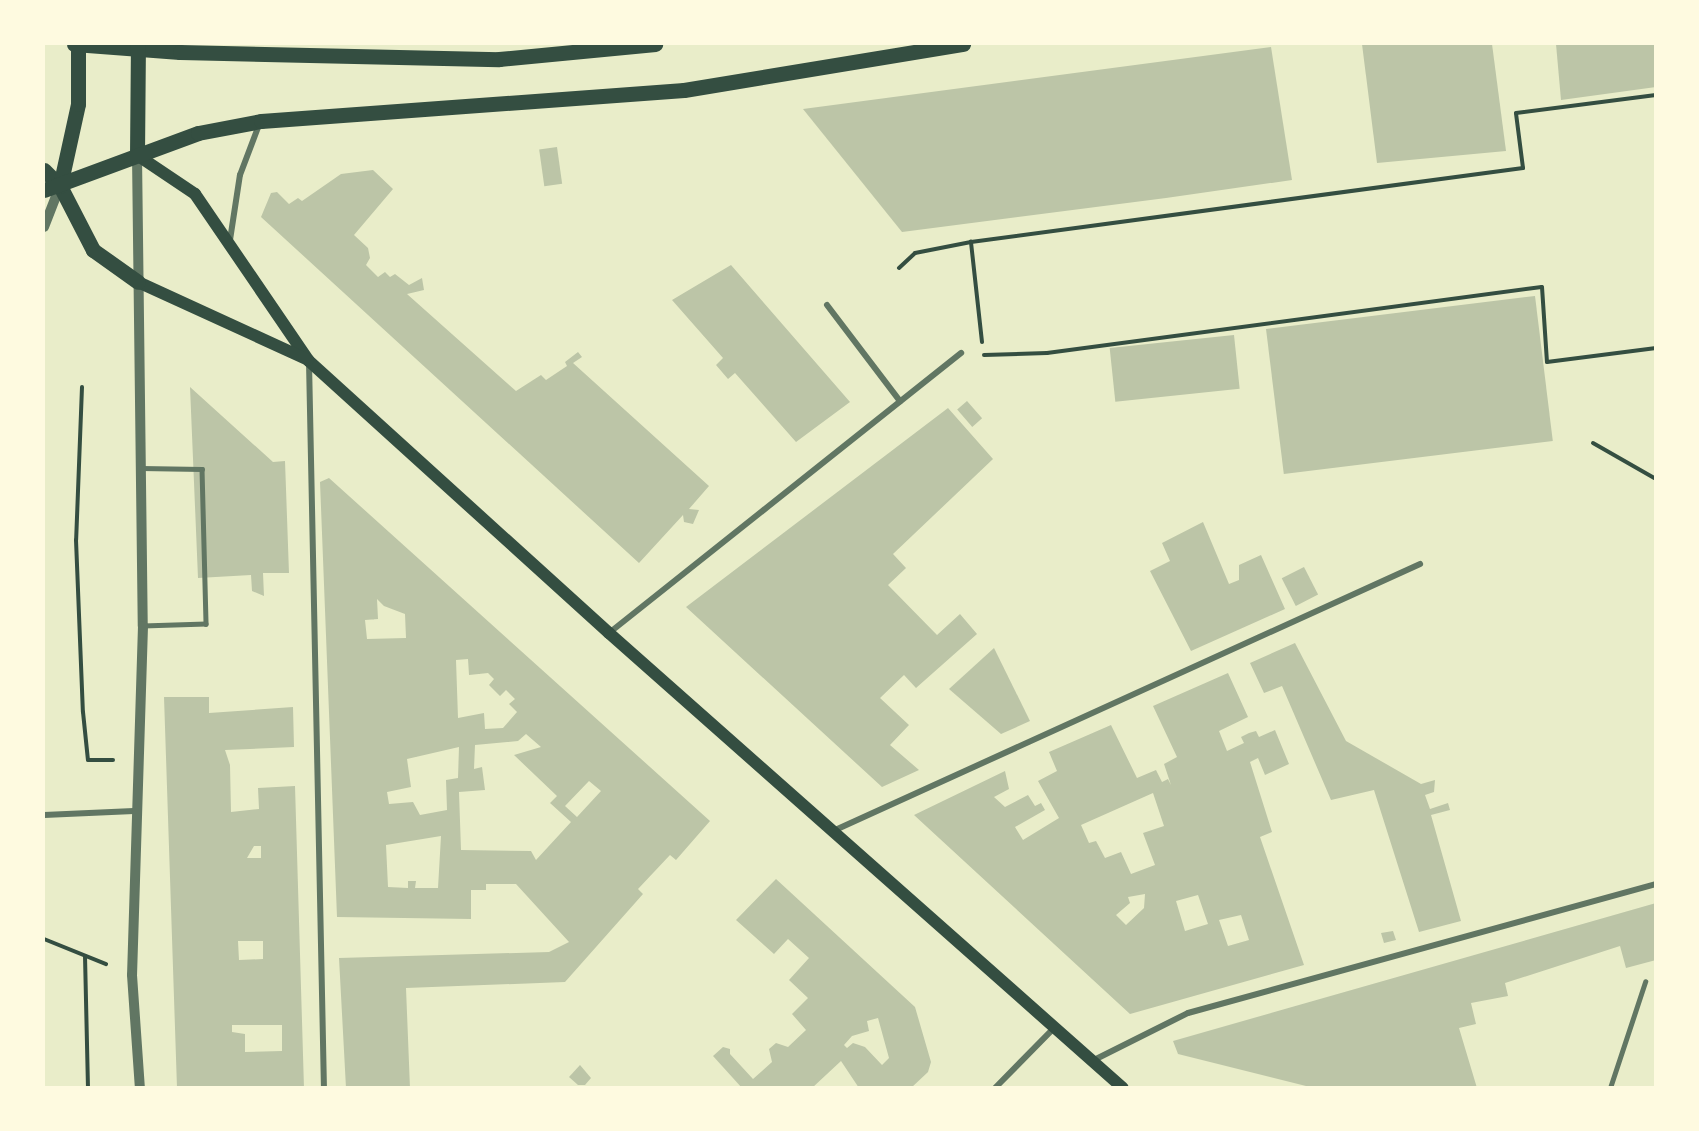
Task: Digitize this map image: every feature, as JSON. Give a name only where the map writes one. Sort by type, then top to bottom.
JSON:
[{"type":"main road","points":[[60,186],[78,104],[76,44],[180,52],[477,59],[655,44]]},
{"type":"main road","points":[[137,154],[140,92],[138,44]]},
{"type":"main road","points":[[44,195],[137,154],[198,133],[261,121],[684,90],[963,44]]},
{"type":"main road","points":[[137,154],[195,194],[230,240],[309,361],[609,633],[1123,1088]]},
{"type":"main road","points":[[44,170],[60,186],[93,250],[138,282],[309,361]]},
{"type":"main road","points":[[44,190],[60,186]]},
{"type":"street","points":[[230,240],[240,175],[261,121]]},
{"type":"street","points":[[137,154],[143,626],[139,761],[135,811],[132,975],[140,1088]]},
{"type":"street","points":[[44,227],[60,186]]},
{"type":"street","points":[[827,305],[900,401]]},
{"type":"street","points":[[609,633],[961,354]]},
{"type":"street","points":[[309,361],[324,1088]]},
{"type":"street","points":[[833,831],[1420,564]]},
{"type":"street","points":[[44,815],[135,811]]},
{"type":"street","points":[[1091,1061],[1188,1013],[1656,884]]},
{"type":"street","points":[[995,1088],[1054,1028]]},
{"type":"lane","points":[[141,468],[202,469],[207,624],[143,626]]},
{"type":"lane","points":[[1610,1088],[1645,982]]},
{"type":"path","points":[[899,268],[915,253],[970,242],[1523,168],[1516,112],[1656,95]]},
{"type":"path","points":[[970,242],[984,355],[1047,353],[1542,288],[1547,362],[1656,348]]},
{"type":"path","points":[[82,387],[76,540],[88,760],[139,761]]},
{"type":"path","points":[[1593,443],[1656,479]]},
{"type":"path","points":[[44,939],[132,975]]},
{"type":"path","points":[[85,956],[88,1088]]},
{"type":"building","points":[[1362,44],[1492,44],[1506,151],[1377,163]]},
{"type":"building","points":[[1556,44],[1656,44],[1656,87],[1561,100]]},
{"type":"building","points":[[1271,47],[1292,180],[1166,198],[902,232],[803,109]]},
{"type":"building","points":[[557,147],[562,184],[544,186],[539,150]]},
{"type":"building","points":[[373,170],[393,189],[354,235],[368,248],[370,258],[366,265],[378,277],[385,272],[390,277],[395,274],[409,285],[422,278],[424,290],[407,294],[516,391],[541,375],[546,380],[567,366],[565,362],[578,352],[582,357],[573,363],[709,486],[689,509],[699,510],[693,524],[684,522],[683,515],[639,563],[261,217],[271,193],[277,192],[289,204],[298,198],[302,201],[341,174]]},
{"type":"building","points":[[731,265],[850,402],[796,442],[735,373],[728,379],[716,365],[723,358],[672,300]]},
{"type":"building","points":[[1535,296],[1553,441],[1284,474],[1266,329]]},
{"type":"building","points":[[1234,335],[1240,389],[1115,402],[1110,348]]},
{"type":"building","points":[[190,387],[273,462],[285,461],[289,573],[263,573],[264,596],[252,591],[251,575],[198,578]]},
{"type":"building","points":[[967,401],[982,418],[972,427],[957,410]]},
{"type":"building","points":[[948,408],[993,459],[893,554],[906,568],[888,585],[937,635],[960,614],[977,634],[916,688],[904,675],[880,698],[909,725],[890,745],[919,770],[882,787],[686,607]]},
{"type":"building","points":[[329,478],[710,821],[676,860],[670,855],[638,889],[643,894],[565,982],[406,988],[410,1088],[346,1088],[339,958],[549,952],[569,942],[516,884],[486,884],[486,890],[471,890],[471,919],[337,917],[320,482]],"holes":[[[377,599],[384,606],[405,614],[406,638],[367,639],[365,620],[378,619]],[[468,659],[469,675],[488,673],[494,679],[489,685],[500,696],[506,690],[515,699],[509,704],[517,712],[503,728],[485,729],[484,713],[458,718],[456,660]],[[526,734],[541,747],[514,755],[557,796],[550,803],[571,822],[536,860],[531,851],[461,850],[459,792],[485,790],[482,767],[474,769],[475,745],[518,741]],[[459,747],[458,778],[446,780],[447,810],[420,815],[413,802],[389,804],[387,792],[411,787],[407,759]],[[589,781],[601,791],[577,817],[565,806]],[[441,836],[438,888],[415,888],[416,881],[408,881],[408,888],[388,887],[386,845]]]},
{"type":"building","points":[[1203,522],[1229,584],[1239,580],[1239,565],[1261,555],[1285,609],[1191,651],[1150,571],[1170,561],[1162,543]]},
{"type":"building","points":[[1304,567],[1318,595],[1296,606],[1282,578]]},
{"type":"building","points":[[1295,643],[1346,741],[1421,784],[1435,780],[1434,792],[1425,795],[1430,809],[1448,803],[1450,810],[1431,815],[1461,921],[1419,932],[1374,790],[1331,800],[1282,686],[1264,693],[1250,663]]},
{"type":"building","points":[[994,648],[1030,721],[1001,734],[949,689]]},
{"type":"building","points":[[1228,673],[1248,717],[1219,731],[1227,751],[1244,743],[1241,737],[1249,733],[1256,731],[1259,737],[1275,730],[1289,764],[1265,775],[1258,758],[1250,762],[1272,832],[1260,837],[1304,965],[1130,1014],[914,815],[1005,771],[1009,789],[994,797],[1005,807],[1028,795],[1035,806],[1041,803],[1045,810],[1015,827],[1023,840],[1059,818],[1038,781],[1057,771],[1049,752],[1111,725],[1137,778],[1156,770],[1162,782],[1168,779],[1171,785],[1164,764],[1177,757],[1153,706]],"holes":[[[1153,793],[1164,826],[1143,833],[1155,865],[1131,874],[1121,852],[1105,858],[1096,841],[1089,843],[1081,825]],[[1145,894],[1144,908],[1126,925],[1116,915],[1130,903],[1128,897]],[[1198,895],[1208,924],[1185,931],[1176,901]],[[1241,915],[1249,940],[1228,946],[1219,920]]]},
{"type":"building","points":[[164,697],[209,697],[209,713],[293,707],[294,747],[225,750],[230,765],[231,812],[259,809],[258,788],[295,786],[304,1088],[177,1088]],"holes":[[[254,846],[261,846],[261,858],[247,858]],[[238,941],[263,941],[263,959],[239,960]],[[232,1025],[282,1025],[282,1051],[245,1052],[245,1034],[232,1032]]]},
{"type":"building","points":[[776,879],[915,1007],[931,1062],[928,1072],[911,1088],[859,1088],[841,1061],[812,1088],[742,1088],[713,1056],[723,1047],[730,1049],[730,1054],[753,1079],[772,1062],[769,1049],[776,1043],[788,1047],[806,1030],[792,1014],[808,998],[789,980],[809,958],[788,939],[774,954],[736,920]],"holes":[[[878,1018],[889,1058],[882,1065],[865,1047],[853,1043],[847,1048],[844,1045],[852,1036],[869,1031],[867,1021]]]},
{"type":"building","points":[[1656,903],[1656,960],[1626,968],[1620,946],[1505,983],[1508,996],[1471,1003],[1476,1024],[1459,1028],[1477,1088],[1314,1088],[1178,1054],[1173,1041]]},
{"type":"building","points":[[1393,931],[1396,940],[1384,943],[1381,933]]},
{"type":"building","points":[[580,1065],[591,1078],[585,1085],[578,1085],[569,1077]]}]
